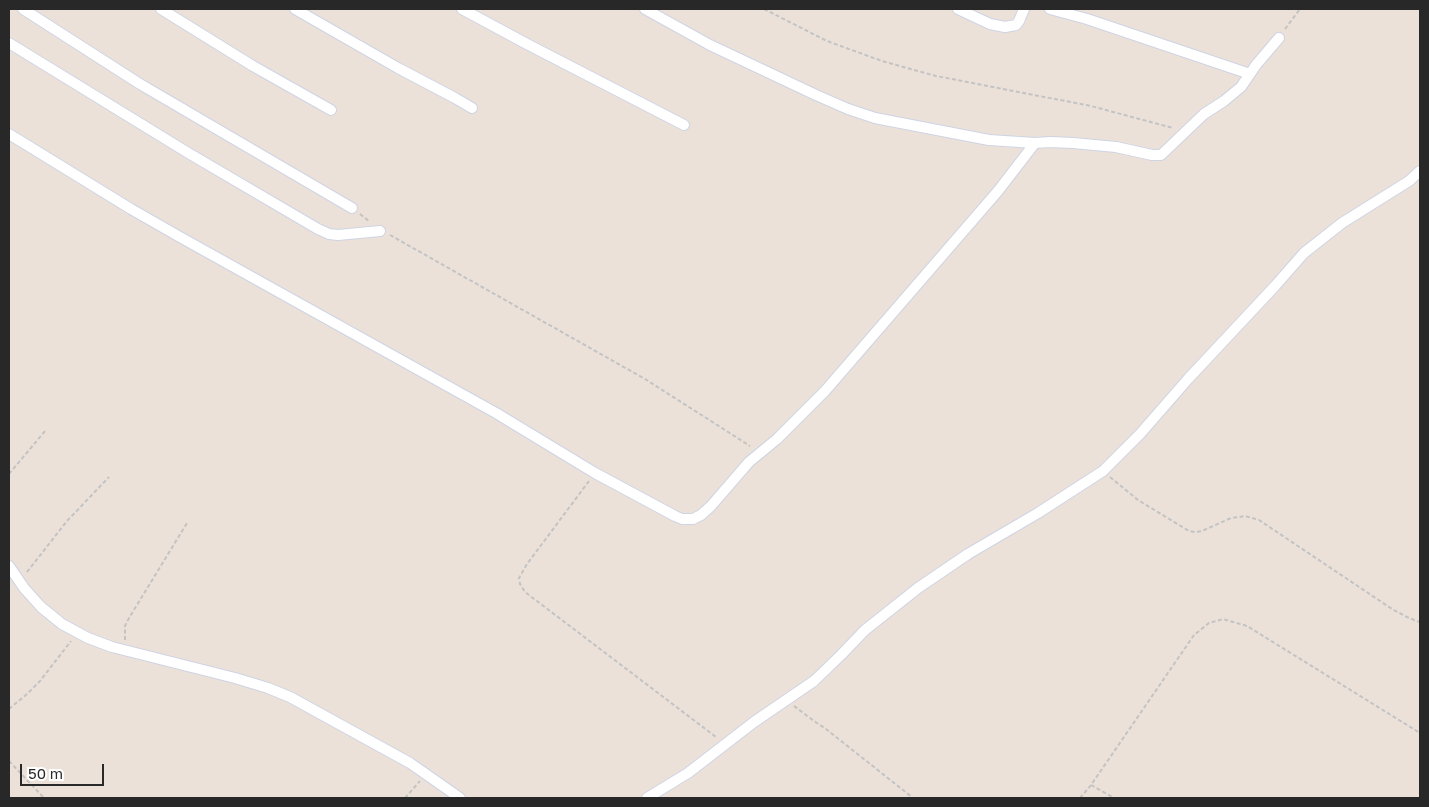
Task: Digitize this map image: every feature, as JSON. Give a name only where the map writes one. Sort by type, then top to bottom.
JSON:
[{"type":"street","points":[[23,9],[140,84],[352,208]]},
{"type":"street","points":[[161,9],[253,66],[331,110]]},
{"type":"street","points":[[295,9],[472,108]]},
{"type":"street","points":[[462,9],[684,125]]},
{"type":"street","points":[[645,9],[710,45],[816,95],[848,109],[876,118],[989,140],[1073,143],[1116,148],[1152,155],[1164,152],[1204,114],[1241,87],[1256,65],[1279,38]]},
{"type":"street","points":[[958,9],[990,24],[1005,27],[1016,25],[1024,9]]},
{"type":"street","points":[[1050,9],[1250,74]]},
{"type":"street","points":[[9,43],[190,154],[318,229],[329,234],[338,235],[380,231]]},
{"type":"street","points":[[9,134],[139,214],[496,413],[595,473],[682,519],[693,519],[701,515],[750,462],[777,439],[825,391],[998,191],[1035,143]]},
{"type":"street","points":[[646,798],[688,773],[754,722],[814,681],[865,630],[918,588],[968,554],[1038,513],[1103,471],[1134,441],[1188,378],[1304,253],[1342,223],[1409,181],[1420,171]]},
{"type":"street","points":[[9,566],[19,582],[41,607],[62,624],[88,638],[126,650],[236,678],[290,696],[410,763],[460,798]]},
{"type":"path","points":[[764,9],[827,41],[882,62],[936,76],[1091,106],[1185,132]]},
{"type":"path","points":[[1279,38],[1300,9]]},
{"type":"path","points":[[352,208],[380,231],[386,232],[448,266],[646,380],[761,452]]},
{"type":"path","points":[[9,474],[45,432]]},
{"type":"path","points":[[1103,471],[1138,500],[1189,531],[1202,531],[1231,518],[1245,516],[1259,520],[1392,609],[1420,622]]},
{"type":"path","points":[[595,473],[527,564],[519,578],[520,584],[525,592],[726,744]]},
{"type":"path","points":[[19,582],[68,521],[110,477]]},
{"type":"path","points":[[126,650],[125,626],[128,618],[187,523]]},
{"type":"path","points":[[1080,798],[1091,785],[1194,635],[1209,623],[1223,619],[1246,626],[1420,733]]},
{"type":"path","points":[[9,709],[40,681],[77,632]]},
{"type":"path","points":[[787,700],[913,798]]},
{"type":"path","points":[[9,761],[44,798]]},
{"type":"path","points":[[404,798],[426,774]]},
{"type":"path","points":[[1091,785],[1114,798]]}]
